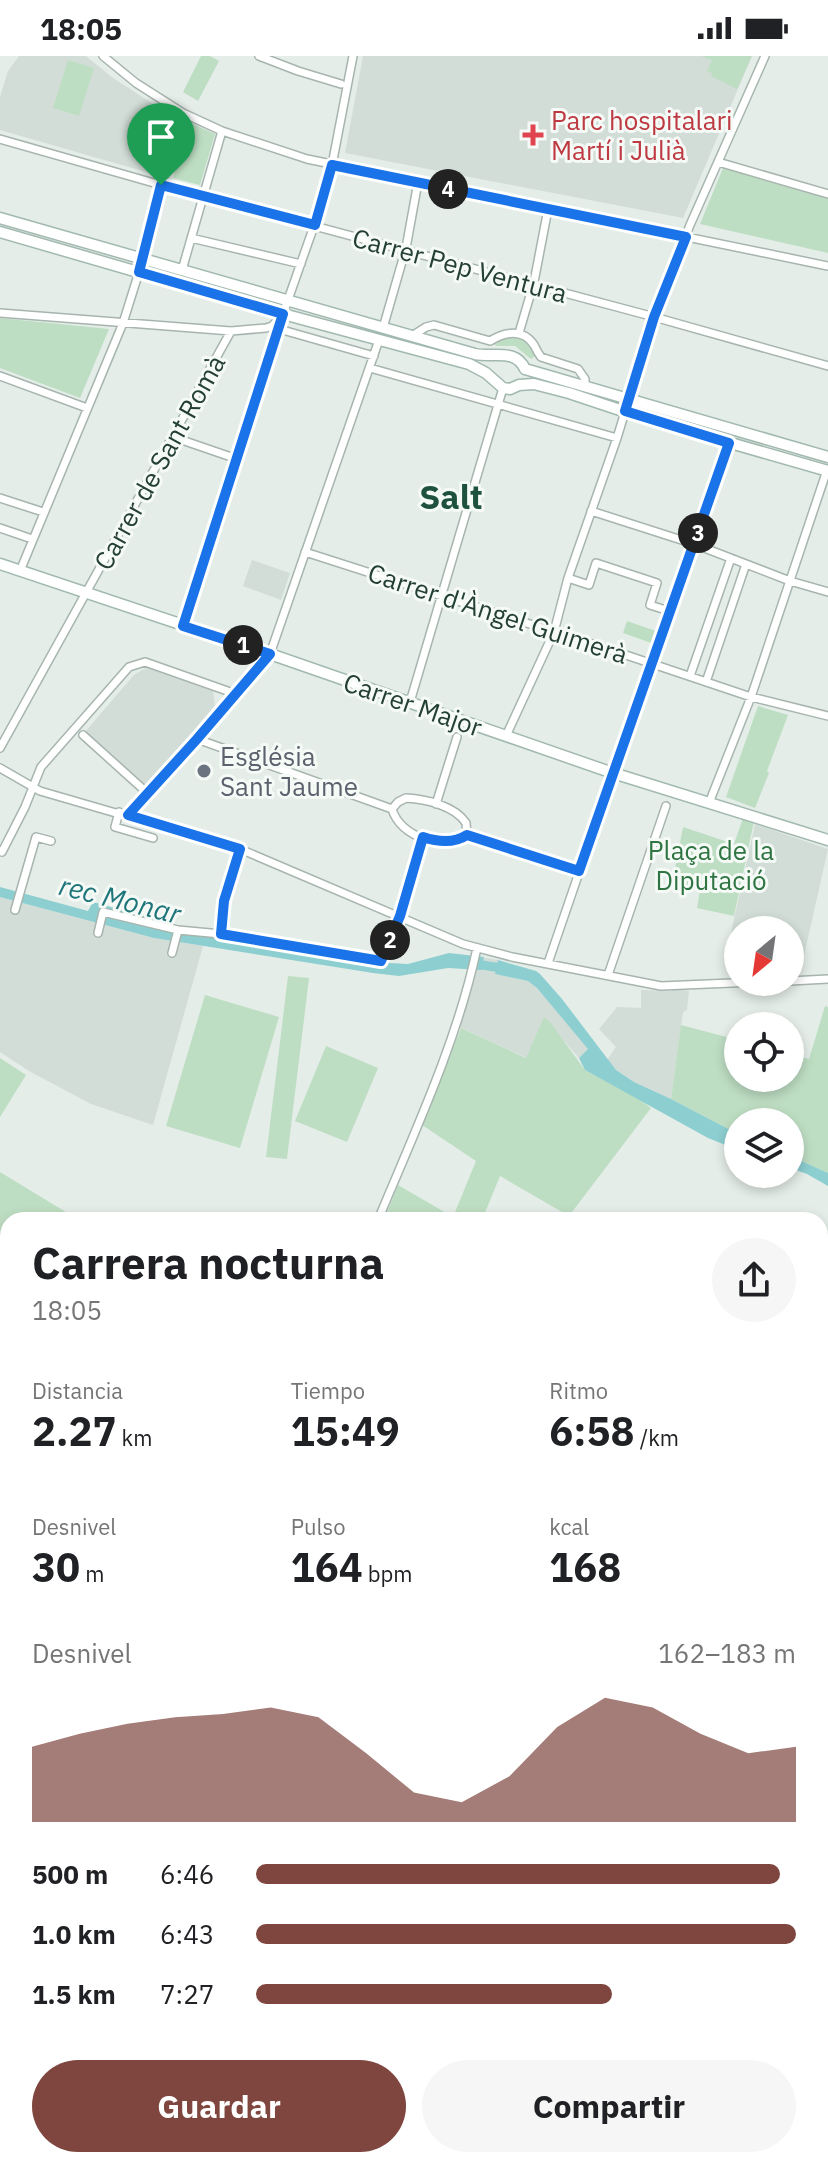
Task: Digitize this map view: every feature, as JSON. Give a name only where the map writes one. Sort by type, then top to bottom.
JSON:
[{"type":"main road","points":[[0,218],[475,354],[515,356],[525,369],[519,385]]},
{"type":"main road","points":[[0,232],[469,364],[494,378],[503,388],[534,384],[828,470]]},
{"type":"main road","points":[[494,378],[494,368],[500,356]]},
{"type":"main road","points":[[525,369],[828,457]]},
{"type":"main road","name":"Carrer Major","points":[[0,564],[613,773],[828,840]]},
{"type":"street","points":[[103,56],[136,83],[183,113],[274,149],[332,165],[828,266]]},
{"type":"street","points":[[259,56],[341,84]]},
{"type":"street","points":[[183,626],[283,314],[315,225],[332,165],[353,56]]},
{"type":"street","points":[[506,736],[554,632],[568,578],[617,438],[654,317],[765,56]]},
{"type":"street","points":[[20,571],[123,323],[183,113]]},
{"type":"street","points":[[182,270],[222,131]]},
{"type":"street","name":"Carrer Pep Ventura","points":[[0,139],[828,366]]},
{"type":"street","points":[[718,162],[828,194]]},
{"type":"street","points":[[383,328],[405,250],[418,182]]},
{"type":"street","points":[[519,333],[534,284],[548,209]]},
{"type":"street","points":[[191,238],[301,264]]},
{"type":"street","points":[[0,313],[231,331],[266,328],[283,314]]},
{"type":"street","points":[[412,336],[434,325],[490,341],[505,334],[519,333],[532,343],[541,357],[578,369],[585,386]]},
{"type":"street","points":[[279,329],[374,356]]},
{"type":"street","name":"Carrer de Sant Romà","points":[[0,748],[231,331]]},
{"type":"street","points":[[153,838],[115,827],[123,814],[197,739],[270,654],[379,340]]},
{"type":"street","points":[[370,368],[617,438]]},
{"type":"street","points":[[0,376],[87,408]]},
{"type":"street","points":[[410,702],[503,388]]},
{"type":"street","points":[[173,437],[237,459]]},
{"type":"street","points":[[548,963],[729,443]]},
{"type":"street","points":[[709,803],[751,697],[828,470]]},
{"type":"street","points":[[0,499],[43,512]]},
{"type":"street","points":[[591,511],[828,592]]},
{"type":"street","points":[[0,528],[32,539]]},
{"type":"street","name":"Carrer d'Àngel Guimerà","points":[[305,552],[751,697],[828,716]]},
{"type":"street","points":[[690,676],[731,558]]},
{"type":"street","points":[[568,578],[589,585],[596,563],[657,583],[650,605],[669,611]]},
{"type":"street","points":[[706,682],[746,564]]},
{"type":"street","points":[[0,851],[25,807],[41,767],[129,667],[145,662],[236,694]]},
{"type":"street","points":[[83,735],[144,790]]},
{"type":"street","points":[[436,804],[457,737]]},
{"type":"street","points":[[197,739],[392,809]]},
{"type":"street","points":[[0,768],[40,791],[240,849],[476,950],[661,986],[724,983]]},
{"type":"street","points":[[406,798],[436,804],[462,817],[468,828],[467,835],[446,842],[423,837],[400,825],[392,809],[406,798]]},
{"type":"street","points":[[608,975],[666,806]]},
{"type":"street","points":[[467,835],[579,871]]},
{"type":"street","points":[[15,907],[36,837],[51,841]]},
{"type":"street","points":[[99,929],[103,912],[178,930],[221,934],[381,961],[400,916],[423,837]]},
{"type":"street","points":[[221,934],[224,901],[240,849]]},
{"type":"street","points":[[172,953],[178,930]]},
{"type":"street","points":[[381,1212],[441,1068],[466,997],[476,950]]},
{"type":"street","points":[[804,980],[828,979]]},
{"type":"shaded area","points":[[19,56],[86,56],[113,78],[175,118],[159,171],[154,170],[153,174],[0,130],[0,97],[8,71]]},
{"type":"shaded area","name":"Parc hospitalari Martí i Julià","points":[[363,56],[752,56],[683,218],[345,153]]},
{"type":"shaded area","points":[[252,560],[290,573],[281,600],[243,586]]},
{"type":"shaded area","points":[[148,668],[213,691],[215,708],[145,787],[85,732],[134,675]]},
{"type":"shaded area","points":[[755,824],[828,849],[804,956],[804,916],[735,916]]},
{"type":"shaded area","points":[[0,897],[154,938],[203,946],[153,1125],[91,1104],[0,1052]]},
{"type":"shaded area","points":[[475,956],[498,960],[495,974],[528,981],[537,988],[589,1049],[579,1058],[544,1018],[527,1058],[455,1025]]},
{"type":"shaded area","points":[[672,988],[689,991],[687,1010],[683,1012],[671,1099],[616,1070],[607,1060],[616,1047],[599,1029],[617,1007],[641,1008],[641,990],[672,991]]},
{"type":"green space","points":[[201,56],[210,56],[219,61],[198,101],[183,92]]},
{"type":"green space","points":[[701,56],[752,56],[737,89],[711,76],[712,73],[707,71],[712,60]]},
{"type":"green space","points":[[68,60],[94,68],[79,116],[53,108]]},
{"type":"green space","points":[[189,122],[215,134],[200,185],[173,178]]},
{"type":"green space","points":[[723,168],[828,199],[828,253],[700,224]]},
{"type":"green space","points":[[0,318],[109,329],[80,398],[0,368]]},
{"type":"green space","points":[[514,335],[528,342],[535,356],[531,359],[515,346],[493,344]]},
{"type":"green space","points":[[627,621],[662,633],[657,645],[623,633]]},
{"type":"green space","points":[[758,706],[788,715],[755,808],[726,797]]},
{"type":"green space","name":"Plaça de la Diputació","points":[[743,818],[754,821],[734,916],[697,908],[700,890],[672,884],[683,827],[734,844]]},
{"type":"green space","points":[[288,976],[309,978],[287,1159],[266,1157]]},
{"type":"green space","points":[[205,995],[279,1017],[240,1148],[166,1126]]},
{"type":"green space","points":[[825,1006],[828,1007],[828,1173],[804,1162],[804,1108],[724,1108],[724,1127],[671,1099],[681,1025],[724,1036],[724,1092],[804,1092],[804,1058],[809,1059]]},
{"type":"green space","points":[[544,1017],[585,1070],[651,1108],[572,1212],[562,1212],[500,1176],[485,1212],[455,1212],[476,1161],[422,1125],[461,1028],[526,1058]]},
{"type":"green space","points":[[326,1046],[378,1068],[347,1142],[295,1121]]},
{"type":"green space","points":[[0,1058],[26,1075],[0,1117]]},
{"type":"green space","points":[[0,1172],[66,1212],[0,1212]]},
{"type":"green space","points":[[398,1185],[444,1212],[387,1212]]},
{"type":"water","points":[[0,887],[88,911],[93,902],[178,926],[182,933],[389,963],[408,964],[449,953],[484,957],[481,970],[448,968],[399,976],[373,973],[154,938],[0,897]]},
{"type":"water","points":[[498,960],[536,971],[562,999],[616,1070],[724,1127],[724,1144],[585,1070],[579,1058],[588,1049],[537,988],[528,981],[495,974]]},
{"type":"water","points":[[804,1162],[828,1173],[828,1186],[804,1173]]},
{"type":"waterway","name":"rec Monar","points":[[470,963],[507,969]]},
{"type":"place","name":"Parc hospitalari Martí i Julià","points":[[533,135]]},
{"type":"place","name":"Església Sant Jaume","points":[[204,771]]},
{"type":"district","name":"Salt","points":[[451,496]]},
{"type":"route","points":[[332,165],[686,237],[654,317],[625,411],[729,443],[579,871],[467,835],[446,842],[423,837],[400,916],[381,961],[221,934],[224,901],[240,849],[128,815],[270,654],[183,626],[283,314],[139,272],[161,185],[315,225],[332,165]]}]
